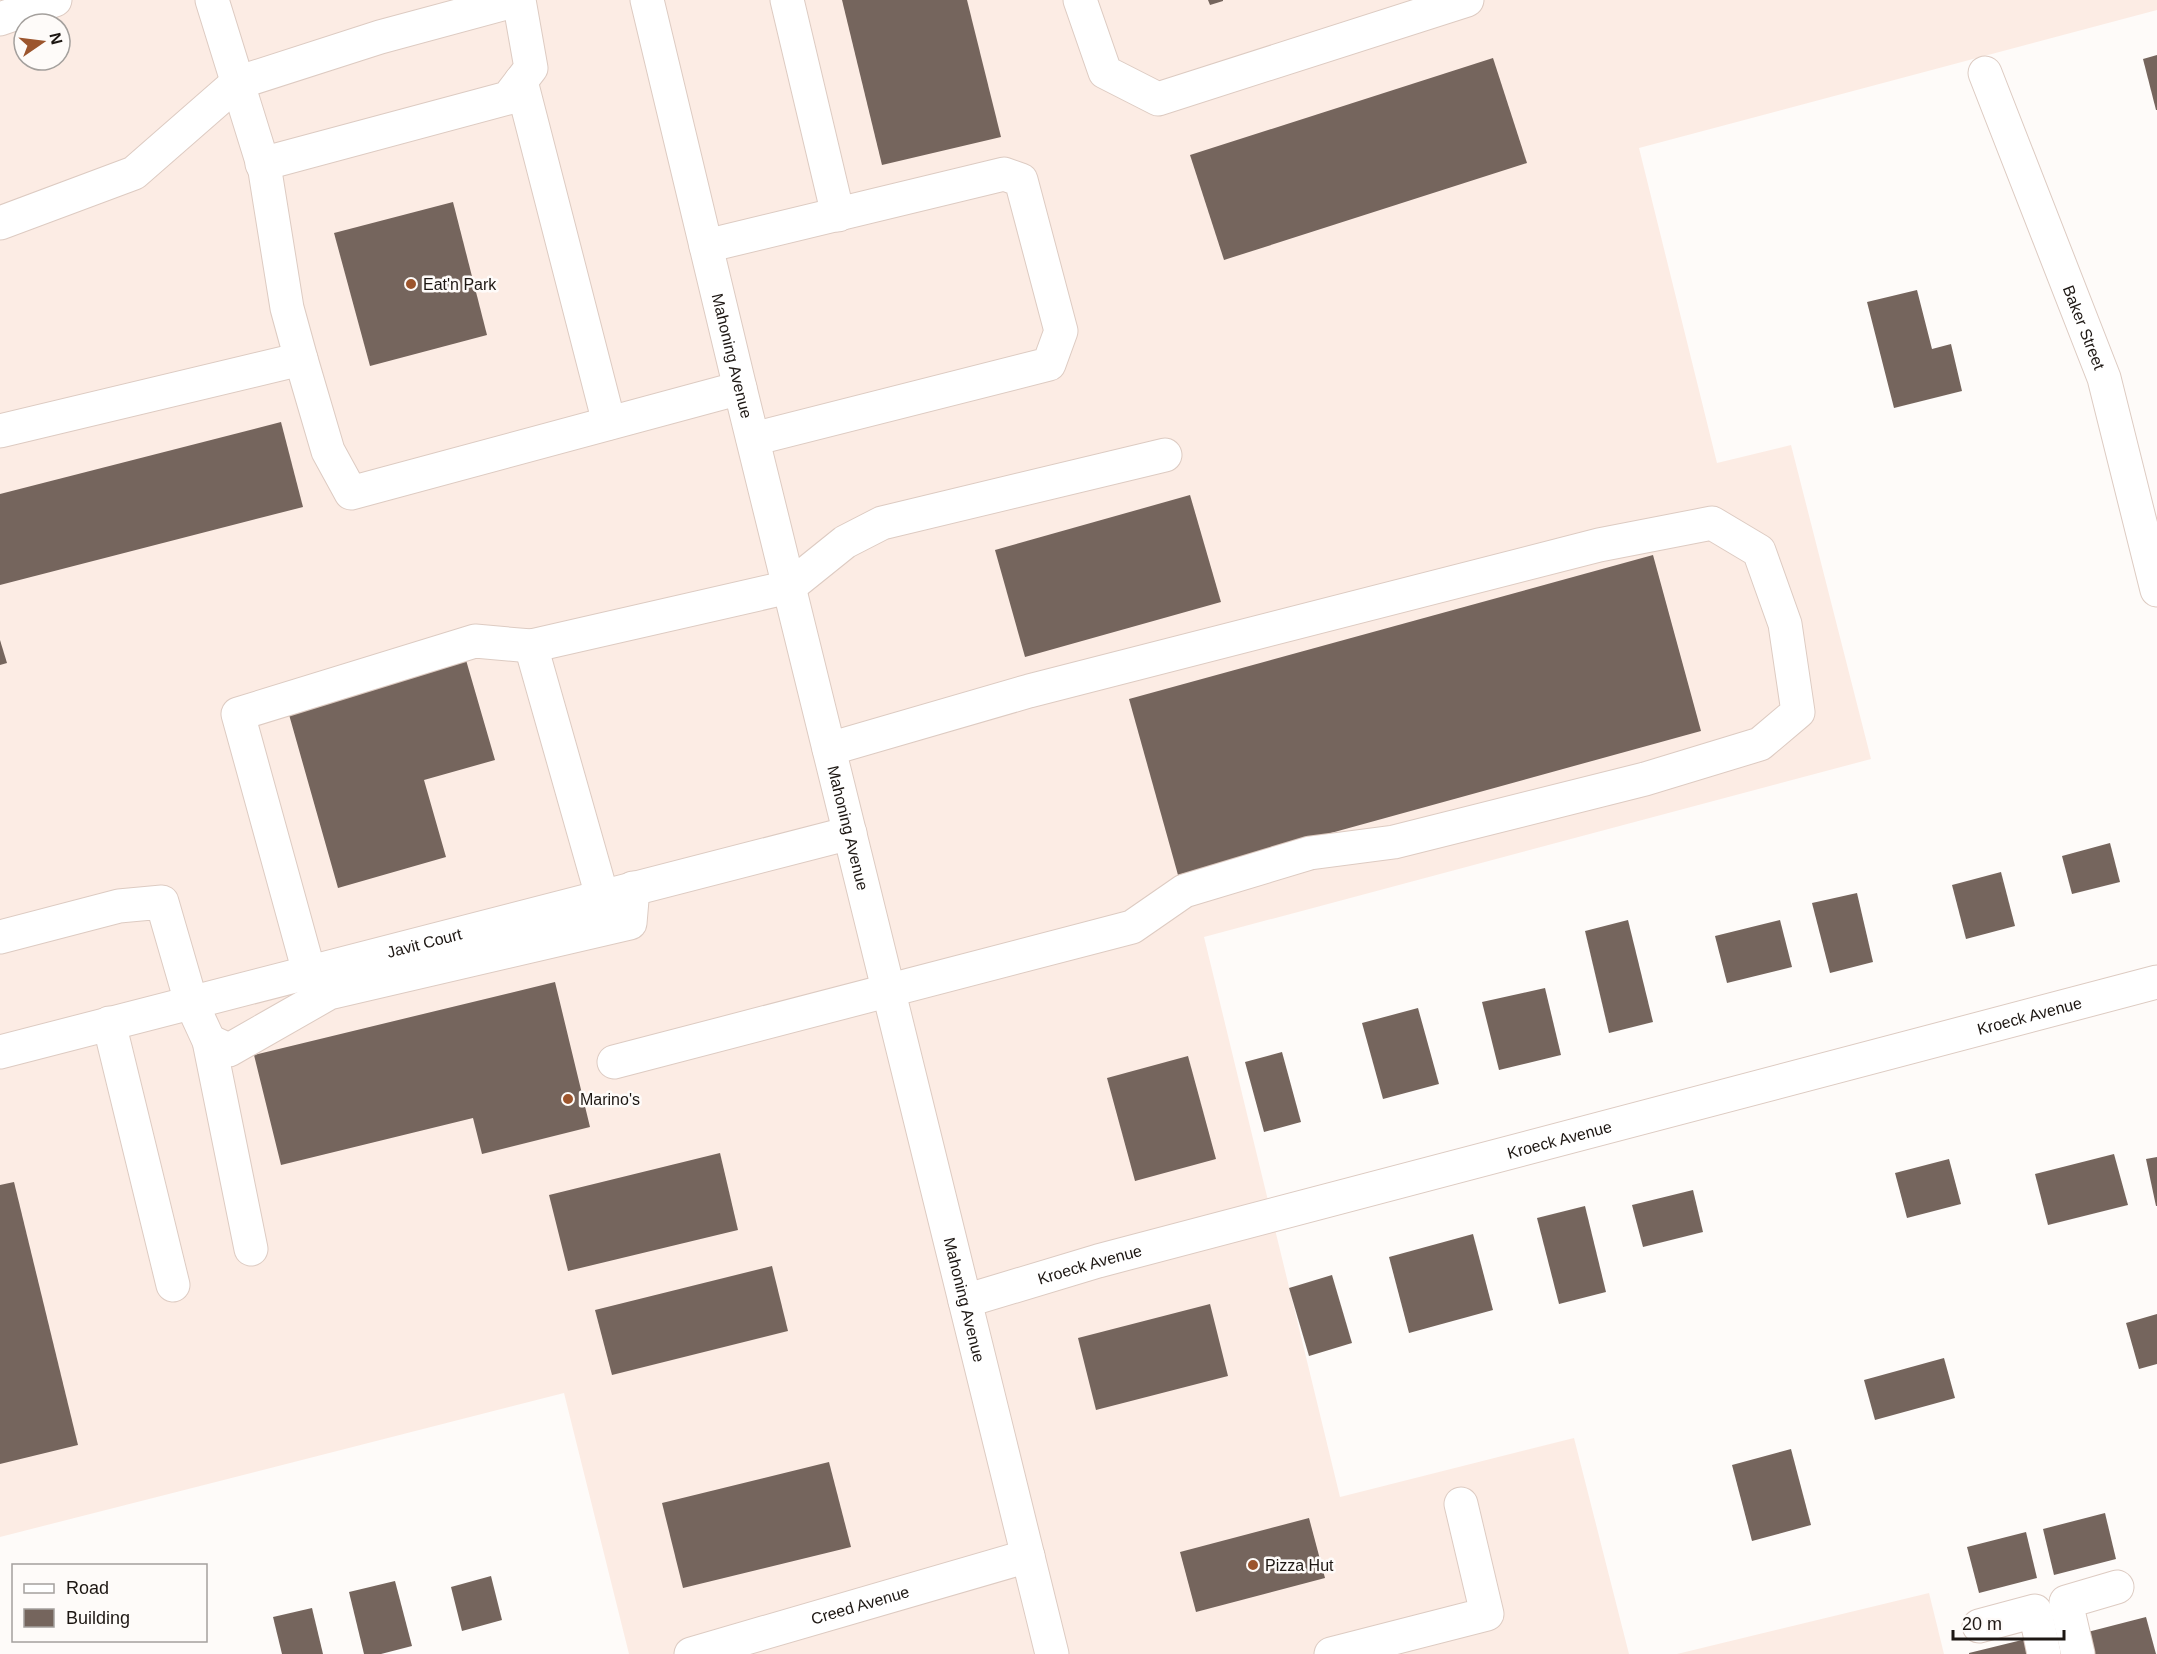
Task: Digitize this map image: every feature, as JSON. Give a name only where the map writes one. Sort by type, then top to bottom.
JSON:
[{"type":"street","points":[[0,19],[55,0]]},
{"type":"street","points":[[212,0],[262,164],[287,308],[301,359],[328,451],[351,493],[740,388]]},
{"type":"street","points":[[0,223],[134,173],[237,83],[465,6],[518,0],[531,68],[508,98],[262,164]]},
{"type":"street","name":"Mahoning Avenue","points":[[647,0],[740,388],[1052,1654]]},
{"type":"street","points":[[787,0],[838,215]]},
{"type":"street","points":[[1080,0],[1105,72],[1158,99],[1467,0]]},
{"type":"street","name":"Baker Street","points":[[1985,73],[2104,378],[2157,590]]},
{"type":"street","points":[[521,81],[609,423]]},
{"type":"street","points":[[706,246],[1004,174],[1021,180],[1061,331],[1049,364],[753,439]]},
{"type":"street","points":[[0,431],[301,359]]},
{"type":"street","points":[[309,972],[238,714],[475,641],[531,646],[789,587],[845,542],[882,523],[1166,454]]},
{"type":"street","points":[[614,1062],[1132,927],[1184,891],[1310,853],[1394,842],[1645,779],[1760,744],[1798,712],[1785,624],[1759,551],[1712,523],[1599,544],[1029,691],[829,749]]},
{"type":"street","points":[[531,646],[602,896]]},
{"type":"street","name":"Javit Court","points":[[0,1052],[849,832]]},
{"type":"street","points":[[209,1041],[229,1050],[329,993],[630,923],[633,888]]},
{"type":"street","points":[[0,937],[119,906],[162,902],[191,1002],[209,1041],[251,1249]]},
{"type":"street","points":[[276,980],[287,1017]]},
{"type":"street","name":"Kroeck Avenue","points":[[965,1301],[1098,1261],[2157,982]]},
{"type":"street","points":[[109,1023],[173,1286]]},
{"type":"street","points":[[1332,1654],[1487,1614],[1461,1504]]},
{"type":"street","name":"Creed Avenue","points":[[691,1654],[1028,1556]]},
{"type":"street","points":[[1979,1626],[2117,1587]]},
{"type":"street","points":[[2066,1602],[2079,1654]]},
{"type":"street","points":[[2035,1611],[2044,1654]]},
{"type":"shaded area","points":[[0,0],[2157,0],[2157,10],[1639,148],[1717,463],[1791,445],[1871,759],[1204,937],[1340,1497],[1574,1438],[1629,1654],[629,1654],[564,1393],[0,1537]]},
{"type":"shaded area","points":[[1929,1593],[1944,1654],[1677,1654]]},
{"type":"building","points":[[842,0],[967,0],[1001,137],[882,165]]},
{"type":"building","points":[[1208,0],[1223,0],[1223,1],[1210,5]]},
{"type":"building","points":[[2157,55],[2157,110],[2156,110],[2143,59]]},
{"type":"building","points":[[1493,58],[1527,163],[1224,260],[1190,155]]},
{"type":"building","name":"Eat'n Park","points":[[453,202],[487,335],[370,366],[334,233]]},
{"type":"building","points":[[1917,290],[1932,349],[1951,344],[1962,391],[1894,408],[1867,302]]},
{"type":"building","points":[[281,422],[303,507],[0,585],[0,494]]},
{"type":"building","points":[[1190,495],[1221,602],[1025,657],[995,550]]},
{"type":"building","points":[[1653,555],[1701,731],[1178,875],[1129,699]]},
{"type":"building","points":[[0,640],[7,663],[0,665]]},
{"type":"building","points":[[466,660],[495,760],[424,780],[446,857],[338,888],[288,711]]},
{"type":"building","points":[[2110,843],[2120,882],[2072,894],[2062,856]]},
{"type":"building","points":[[2001,872],[2015,926],[1966,939],[1952,885]]},
{"type":"building","points":[[1857,893],[1873,962],[1830,973],[1812,903]]},
{"type":"building","points":[[1628,920],[1653,1022],[1609,1033],[1585,931]]},
{"type":"building","points":[[1780,920],[1792,967],[1727,983],[1715,936]]},
{"type":"building","points":[[555,982],[590,1127],[482,1154],[473,1118],[281,1165],[254,1055]]},
{"type":"building","points":[[1545,988],[1561,1055],[1499,1070],[1482,1002]]},
{"type":"building","points":[[1418,1008],[1439,1084],[1383,1099],[1362,1023]]},
{"type":"building","points":[[1282,1052],[1301,1122],[1264,1132],[1245,1062]]},
{"type":"building","points":[[1188,1056],[1216,1159],[1135,1181],[1107,1078]]},
{"type":"building","points":[[720,1153],[738,1230],[568,1271],[549,1195]]},
{"type":"building","points":[[2114,1154],[2128,1205],[2048,1225],[2035,1174]]},
{"type":"building","points":[[2157,1157],[2157,1206],[2156,1206],[2146,1159]]},
{"type":"building","points":[[1949,1159],[1961,1204],[1907,1218],[1895,1173]]},
{"type":"building","points":[[14,1182],[78,1445],[0,1464],[0,1185]]},
{"type":"building","points":[[1693,1190],[1703,1232],[1643,1247],[1632,1205]]},
{"type":"building","points":[[1585,1206],[1606,1292],[1559,1304],[1537,1218]]},
{"type":"building","points":[[1473,1234],[1493,1310],[1409,1333],[1389,1257]]},
{"type":"building","points":[[772,1266],[788,1331],[612,1375],[595,1310]]},
{"type":"building","points":[[1332,1275],[1352,1343],[1309,1356],[1289,1288]]},
{"type":"building","points":[[1210,1304],[1228,1376],[1096,1410],[1078,1338]]},
{"type":"building","points":[[2157,1314],[2157,1364],[2139,1369],[2126,1323]]},
{"type":"building","points":[[1944,1358],[1955,1398],[1875,1420],[1864,1380]]},
{"type":"building","points":[[1791,1449],[1811,1525],[1752,1541],[1732,1465]]},
{"type":"building","points":[[829,1462],[851,1547],[683,1588],[662,1503]]},
{"type":"building","points":[[2105,1513],[2116,1559],[2054,1575],[2043,1529]]},
{"type":"building","name":"Pizza Hut","points":[[1309,1518],[1325,1578],[1196,1612],[1180,1552]]},
{"type":"building","points":[[2026,1532],[2037,1578],[1979,1593],[1967,1547]]},
{"type":"building","points":[[491,1576],[502,1620],[462,1631],[451,1587]]},
{"type":"building","points":[[395,1581],[412,1646],[381,1654],[364,1654],[349,1592]]},
{"type":"building","points":[[312,1608],[323,1654],[282,1654],[273,1617]]},
{"type":"building","points":[[2146,1617],[2156,1654],[2081,1654],[2076,1635]]},
{"type":"building","points":[[2026,1639],[2029,1654],[1969,1654],[1969,1653]]},
{"type":"place","name":"Eat'n Park","points":[[411,284]]},
{"type":"place","name":"Marino's","points":[[568,1099]]},
{"type":"place","name":"Pizza Hut","points":[[1253,1565]]}]
